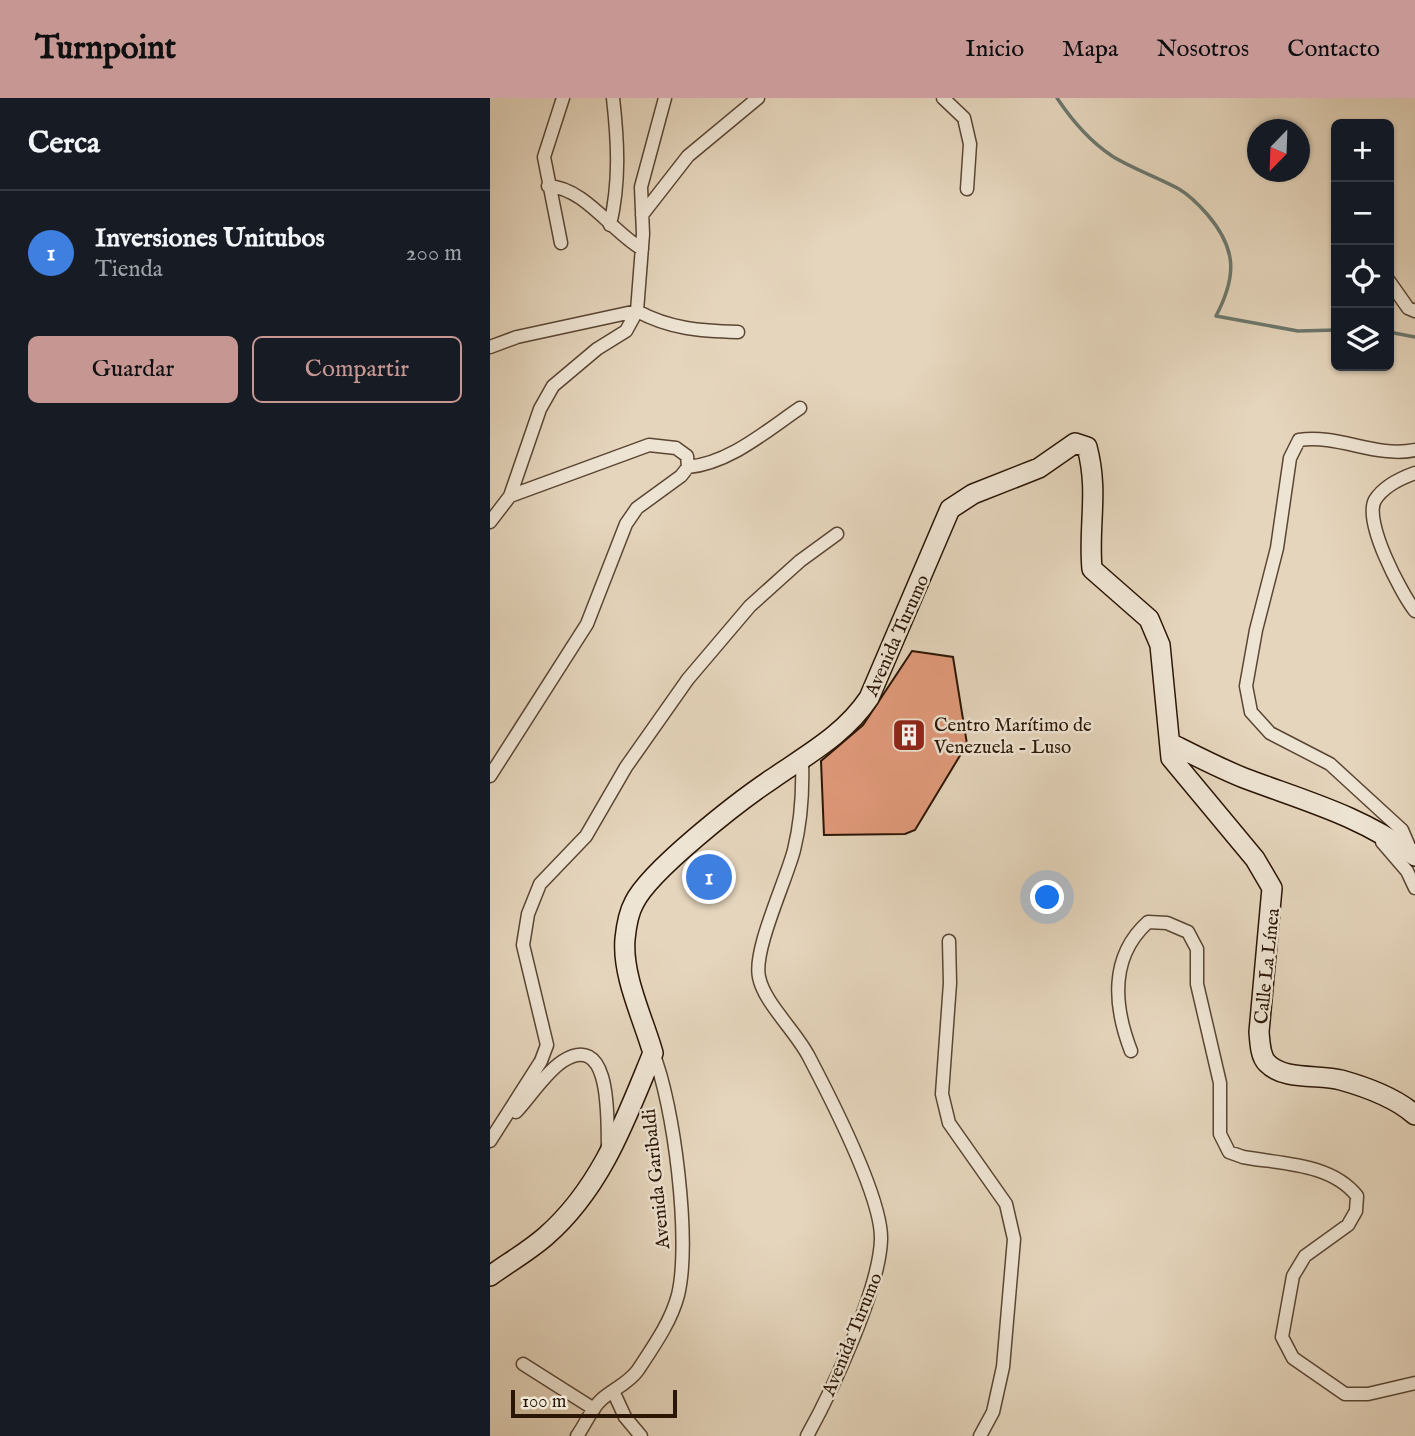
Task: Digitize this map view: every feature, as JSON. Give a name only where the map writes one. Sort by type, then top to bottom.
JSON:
[{"type":"street","points":[[561,243],[544,157],[563,98]]},
{"type":"street","points":[[610,225],[616,199],[619,155],[613,98]]},
{"type":"street","points":[[490,522],[510,496],[540,409],[554,386],[597,349],[625,331],[637,311],[642,249],[641,187],[665,98]]},
{"type":"street","points":[[642,215],[688,156],[758,98]]},
{"type":"street","points":[[943,98],[964,118],[970,144],[967,189]]},
{"type":"street","points":[[548,186],[563,187],[642,249]]},
{"type":"street","points":[[1394,288],[1408,308],[1415,311]]},
{"type":"street","points":[[490,347],[517,337],[637,311],[656,321],[688,330],[738,332]]},
{"type":"street","points":[[688,467],[706,465],[733,453],[800,408]]},
{"type":"street","points":[[1414,856],[1402,830],[1330,764],[1270,733],[1251,712],[1246,685],[1256,630],[1278,548],[1290,458],[1298,440],[1330,438],[1366,450],[1415,450]]},
{"type":"street","name":"Avenida Turumo","points":[[807,1436],[840,1369],[878,1267],[881,1237],[876,1205],[829,1094],[798,1035],[765,996],[758,975],[764,942],[794,849],[803,784],[802,761],[853,722],[869,698],[950,509],[973,494],[1039,468],[1076,443],[1087,447],[1094,475],[1090,545],[1092,569],[1149,619],[1160,645],[1170,743]]},
{"type":"street","points":[[490,776],[587,624],[626,524],[637,508],[681,477],[688,467],[687,456],[676,448],[649,446],[510,496]]},
{"type":"street","points":[[1415,473],[1397,480],[1375,500],[1372,512],[1374,531],[1406,599],[1415,611]]},
{"type":"street","points":[[491,1140],[541,1061],[547,1045],[523,946],[528,914],[540,884],[586,836],[626,767],[688,679],[750,606],[800,561],[837,534]]},
{"type":"street","points":[[1170,743],[1241,777],[1355,819],[1385,834],[1414,856]]},
{"type":"street","name":"Calle La Línea","points":[[1170,743],[1171,758],[1178,770],[1255,859],[1272,888],[1259,1032],[1261,1050],[1267,1063],[1281,1071],[1340,1079],[1403,1104],[1415,1115]]},
{"type":"street","points":[[490,1276],[546,1236],[578,1203],[609,1156],[653,1053],[631,979],[625,940],[633,904],[653,877],[709,829],[772,779],[802,761]]},
{"type":"street","points":[[1355,819],[1390,849],[1415,888]]},
{"type":"street","points":[[1131,1051],[1120,1022],[1116,995],[1121,967],[1134,935],[1148,922],[1167,923],[1188,932],[1197,948],[1197,984],[1220,1083],[1220,1134],[1229,1152],[1243,1157],[1329,1172],[1347,1183],[1357,1196],[1356,1212],[1348,1225],[1304,1256],[1293,1276],[1282,1337],[1293,1358],[1345,1394],[1368,1394],[1415,1383]]},
{"type":"street","points":[[949,941],[944,1104],[949,1124],[1006,1204],[1014,1239],[1003,1367],[993,1412],[981,1436]]},
{"type":"street","name":"Avenida Garibaldi","points":[[578,1436],[594,1409],[635,1374],[664,1328],[678,1295],[684,1241],[664,1080],[653,1053]]},
{"type":"street","points":[[491,1140],[562,1061],[576,1055],[589,1056],[599,1065],[605,1090],[609,1156]]},
{"type":"street","points":[[523,1364],[594,1409]]},
{"type":"street","points":[[613,1391],[625,1417],[641,1436]]},
{"type":"building","name":"Centro Marítimo de Venezuela - Luso","points":[[912,651],[953,657],[967,744],[915,830],[905,834],[824,835],[821,761],[863,725]]},
{"type":"waterway","points":[[1057,98],[1082,130],[1104,150],[1120,161],[1183,191],[1201,207],[1217,227],[1229,251],[1231,263],[1228,288],[1216,316],[1298,331],[1331,330]]},
{"type":"waterway","points":[[1394,333],[1415,337]]},
{"type":"place","name":"Centro Marítimo de Venezuela - Luso","points":[[909,735]]},
{"type":"place","name":"Inversiones Unitubos","points":[[709,877]]}]
